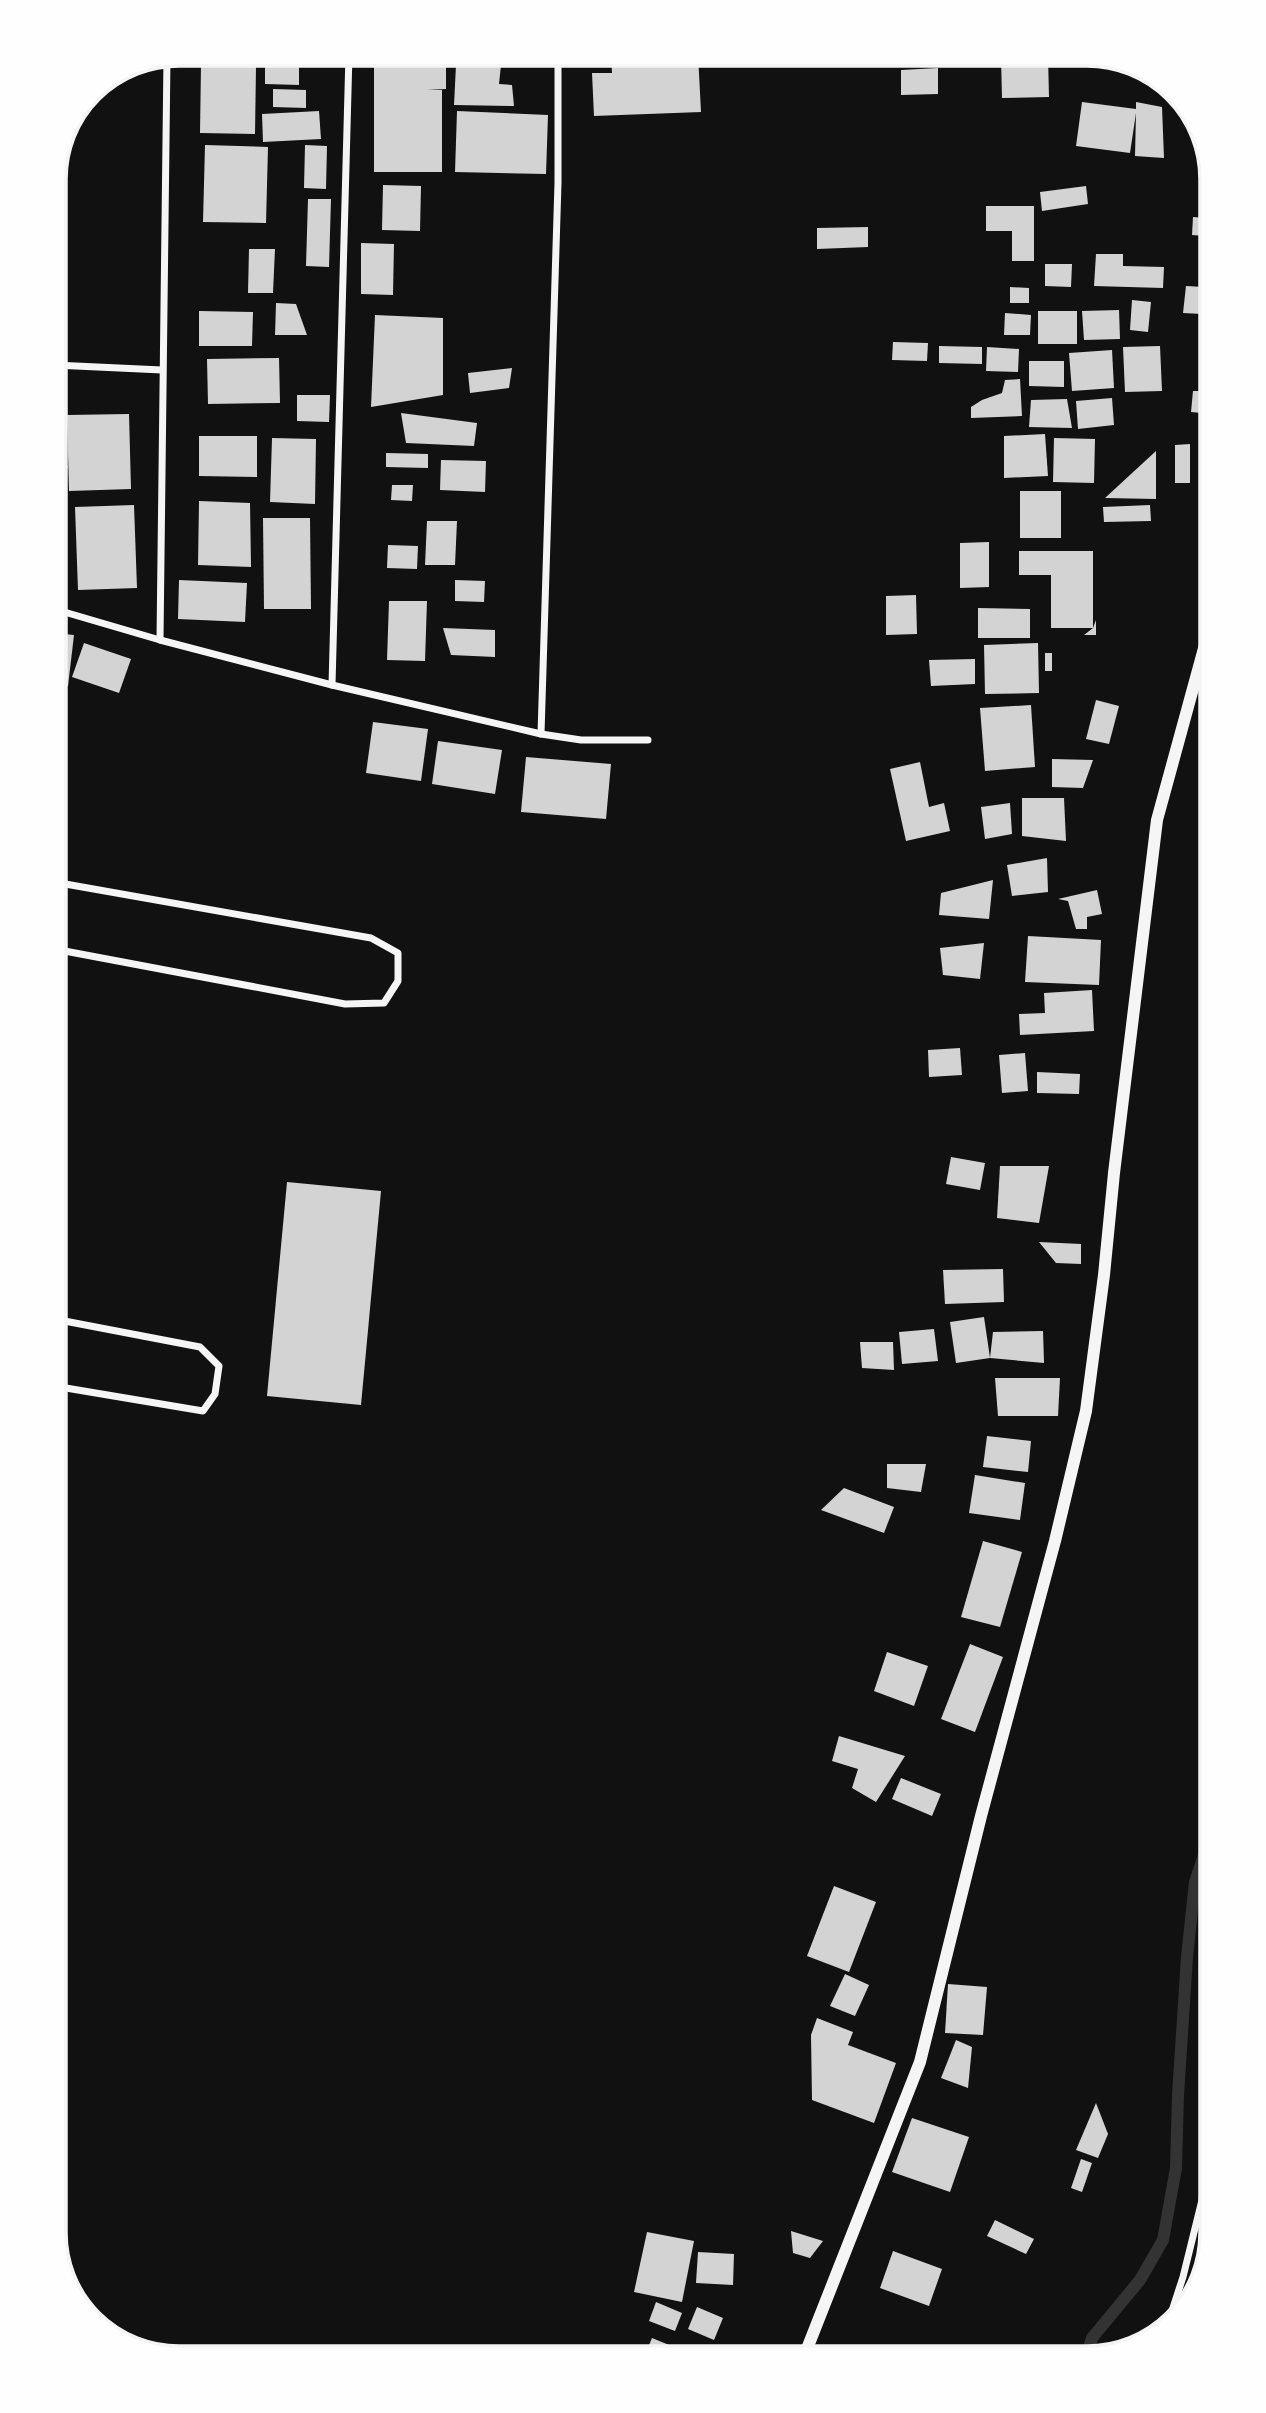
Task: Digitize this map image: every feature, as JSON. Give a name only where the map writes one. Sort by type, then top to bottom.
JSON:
[{"type":"street","points":[[332,685],[349,66]]},
{"type":"street","points":[[541,734],[557,197],[558,66]]},
{"type":"street","points":[[160,640],[167,67]]},
{"type":"street","points":[[67,366],[162,370]]},
{"type":"street","points":[[67,613],[332,685],[541,734],[581,740],[648,740]]},
{"type":"street","points":[[808,2346],[920,2062],[1086,1411],[1157,820],[1200,663]]},
{"type":"street","points":[[67,884],[371,938],[398,953],[398,981],[384,1003],[345,1004],[67,951]]},
{"type":"street","points":[[66,1321],[200,1347],[219,1366],[215,1394],[203,1410],[66,1389]]},
{"type":"street","points":[[1175,2303],[1200,2209]]},
{"type":"building","points":[[201,66],[256,66],[255,134],[200,133]]},
{"type":"building","points":[[265,66],[299,66],[299,85],[265,84]]},
{"type":"building","points":[[374,66],[446,66],[446,89],[427,90],[442,90],[442,172],[374,172]]},
{"type":"building","points":[[456,66],[501,66],[499,84],[512,85],[514,106],[454,105]]},
{"type":"building","points":[[612,66],[699,67],[701,112],[594,116],[592,73],[612,73]]},
{"type":"building","points":[[1001,67],[1048,67],[1049,97],[1002,98]]},
{"type":"building","points":[[938,68],[938,94],[901,95],[901,70]]},
{"type":"building","points":[[273,89],[306,90],[306,108],[273,107]]},
{"type":"building","points":[[1082,102],[1136,109],[1136,102],[1162,107],[1164,158],[1135,156],[1136,113],[1130,153],[1076,146]]},
{"type":"building","points":[[319,111],[321,139],[263,142],[262,114]]},
{"type":"building","points":[[457,111],[548,115],[546,174],[455,172]]},
{"type":"building","points":[[205,145],[268,147],[266,223],[203,222]]},
{"type":"building","points":[[305,145],[327,146],[326,189],[304,188]]},
{"type":"building","points":[[383,185],[421,186],[420,231],[382,230]]},
{"type":"building","points":[[1086,186],[1088,204],[1042,211],[1040,192]]},
{"type":"building","points":[[308,199],[331,199],[329,267],[306,266]]},
{"type":"building","points":[[986,206],[1034,206],[1034,261],[1012,261],[1012,231],[986,231]]},
{"type":"building","points":[[1193,217],[1200,218],[1200,236],[1192,235]]},
{"type":"building","points":[[868,227],[868,247],[817,249],[817,228]]},
{"type":"building","points":[[361,243],[394,244],[393,295],[361,294]]},
{"type":"building","points":[[249,249],[275,249],[273,293],[248,293]]},
{"type":"building","points":[[1096,254],[1123,254],[1123,266],[1164,267],[1163,288],[1094,286]]},
{"type":"building","points":[[1045,264],[1072,264],[1071,287],[1045,286]]},
{"type":"building","points":[[1186,286],[1200,287],[1200,314],[1183,313]]},
{"type":"building","points":[[1010,287],[1029,288],[1029,303],[1010,303]]},
{"type":"building","points":[[1132,300],[1151,302],[1148,332],[1130,330]]},
{"type":"building","points":[[276,303],[296,304],[307,335],[275,335]]},
{"type":"building","points":[[1119,310],[1120,339],[1084,340],[1082,311]]},
{"type":"building","points":[[199,311],[253,312],[252,346],[199,346]]},
{"type":"building","points":[[1038,311],[1077,311],[1077,344],[1038,344]]},
{"type":"building","points":[[1005,313],[1031,315],[1030,335],[1004,335]]},
{"type":"building","points":[[375,315],[443,318],[443,395],[371,407]]},
{"type":"building","points":[[893,342],[928,343],[927,361],[892,360]]},
{"type":"building","points":[[939,346],[982,347],[982,364],[939,363]]},
{"type":"building","points":[[1160,346],[1162,391],[1125,392],[1123,347]]},
{"type":"building","points":[[987,347],[1019,349],[1018,372],[986,371]]},
{"type":"building","points":[[1112,350],[1114,388],[1072,391],[1069,353]]},
{"type":"building","points":[[279,358],[280,403],[208,404],[207,359]]},
{"type":"building","points":[[1029,361],[1064,361],[1064,387],[1029,386]]},
{"type":"building","points":[[512,368],[509,388],[470,393],[468,373]]},
{"type":"building","points":[[1020,379],[1022,416],[971,418],[971,407],[1002,393],[1005,380]]},
{"type":"building","points":[[1193,391],[1200,391],[1200,413],[1191,412]]},
{"type":"building","points":[[297,395],[330,395],[329,422],[297,421]]},
{"type":"building","points":[[1112,398],[1114,425],[1078,429],[1076,401]]},
{"type":"building","points":[[1067,399],[1072,428],[1029,427],[1031,400]]},
{"type":"building","points":[[401,413],[477,423],[474,446],[406,443]]},
{"type":"building","points":[[129,414],[131,489],[69,491],[67,415]]},
{"type":"building","points":[[1045,434],[1048,476],[1004,478],[1004,436]]},
{"type":"building","points":[[199,436],[257,436],[257,477],[199,476]]},
{"type":"building","points":[[272,438],[316,439],[315,504],[270,502]]},
{"type":"building","points":[[1054,438],[1095,439],[1094,483],[1053,482]]},
{"type":"building","points":[[1190,444],[1190,483],[1175,483],[1175,445]]},
{"type":"building","points":[[1156,451],[1156,499],[1105,498]]},
{"type":"building","points":[[386,453],[428,454],[428,468],[386,467]]},
{"type":"building","points":[[441,460],[486,461],[485,492],[440,490]]},
{"type":"building","points":[[392,485],[413,485],[412,501],[391,500]]},
{"type":"building","points":[[1020,491],[1061,491],[1061,538],[1020,538]]},
{"type":"building","points":[[199,501],[250,503],[251,567],[198,565]]},
{"type":"building","points":[[134,505],[137,588],[78,590],[75,507]]},
{"type":"building","points":[[1150,505],[1151,521],[1104,522],[1103,507]]},
{"type":"building","points":[[263,518],[310,518],[311,609],[264,609]]},
{"type":"building","points":[[427,521],[457,521],[455,565],[425,565]]},
{"type":"building","points":[[989,542],[989,587],[960,588],[960,543]]},
{"type":"building","points":[[388,545],[418,546],[417,569],[387,568]]},
{"type":"building","points":[[1019,551],[1093,551],[1093,628],[1051,628],[1051,575],[1019,575]]},
{"type":"building","points":[[179,580],[247,583],[245,622],[178,619]]},
{"type":"building","points":[[455,580],[485,581],[484,602],[455,601]]},
{"type":"building","points":[[916,595],[917,634],[886,635],[886,596]]},
{"type":"building","points":[[389,601],[427,601],[425,661],[387,660]]},
{"type":"building","points":[[978,608],[1030,609],[1030,638],[978,638]]},
{"type":"building","points":[[1096,620],[1096,635],[1084,635],[1093,628]]},
{"type":"building","points":[[443,628],[495,630],[495,657],[451,655]]},
{"type":"building","points":[[67,634],[74,635],[67,686]]},
{"type":"building","points":[[84,643],[131,659],[119,693],[72,677]]},
{"type":"building","points":[[1038,643],[1039,693],[985,694],[984,645]]},
{"type":"building","points":[[1045,653],[1052,653],[1052,671],[1045,671]]},
{"type":"building","points":[[975,659],[975,684],[931,686],[929,660]]},
{"type":"building","points":[[1096,700],[1119,706],[1109,744],[1086,739]]},
{"type":"building","points":[[1031,705],[1035,767],[985,771],[980,708]]},
{"type":"building","points":[[373,722],[428,729],[421,781],[366,773]]},
{"type":"building","points":[[438,741],[502,750],[495,794],[432,784]]},
{"type":"building","points":[[526,757],[611,764],[606,819],[521,812]]},
{"type":"building","points":[[1052,759],[1093,760],[1083,788],[1052,787]]},
{"type":"building","points":[[920,762],[929,807],[944,803],[950,831],[906,841],[890,769]]},
{"type":"building","points":[[1022,798],[1064,798],[1066,841],[1022,836]]},
{"type":"building","points":[[1010,803],[1012,834],[985,839],[981,807]]},
{"type":"building","points":[[1047,858],[1048,892],[1012,896],[1007,865]]},
{"type":"building","points":[[993,880],[989,919],[939,915],[941,893]]},
{"type":"building","points":[[1097,890],[1102,914],[1087,917],[1087,929],[1076,929],[1068,901],[1058,899]]},
{"type":"building","points":[[1028,936],[1101,940],[1099,985],[1025,982]]},
{"type":"building","points":[[984,943],[980,979],[943,975],[940,948]]},
{"type":"building","points":[[1092,990],[1094,1031],[1020,1035],[1019,1014],[1045,1013],[1044,993]]},
{"type":"building","points":[[960,1048],[962,1075],[929,1077],[928,1050]]},
{"type":"building","points":[[1025,1053],[1028,1091],[1002,1093],[999,1055]]},
{"type":"building","points":[[1037,1072],[1080,1074],[1079,1094],[1037,1093]]},
{"type":"building","points":[[951,1157],[985,1163],[980,1190],[946,1184]]},
{"type":"building","points":[[1000,1166],[1049,1166],[1039,1223],[997,1218]]},
{"type":"building","points":[[287,1182],[381,1191],[361,1405],[267,1396]]},
{"type":"building","points":[[1039,1242],[1081,1244],[1081,1264],[1056,1263]]},
{"type":"building","points":[[1003,1269],[1004,1302],[945,1304],[943,1270]]},
{"type":"building","points":[[984,1317],[990,1358],[956,1363],[950,1322]]},
{"type":"building","points":[[934,1329],[938,1361],[902,1364],[899,1332]]},
{"type":"building","points":[[1043,1331],[1044,1363],[990,1358],[993,1332]]},
{"type":"building","points":[[860,1342],[893,1342],[894,1370],[862,1368]]},
{"type":"building","points":[[995,1378],[1060,1378],[1058,1416],[998,1416]]},
{"type":"building","points":[[987,1436],[1031,1441],[1028,1472],[983,1467]]},
{"type":"building","points":[[887,1464],[926,1464],[921,1492],[887,1488]]},
{"type":"building","points":[[975,1475],[1025,1483],[1020,1520],[969,1513]]},
{"type":"building","points":[[844,1488],[894,1507],[884,1533],[821,1510]]},
{"type":"building","points":[[983,1541],[1022,1552],[1000,1627],[961,1617]]},
{"type":"building","points":[[970,1644],[1003,1657],[975,1732],[941,1719]]},
{"type":"building","points":[[887,1652],[928,1666],[914,1706],[874,1691]]},
{"type":"building","points":[[839,1736],[905,1756],[876,1802],[852,1788],[858,1769],[832,1761]]},
{"type":"building","points":[[901,1778],[941,1794],[932,1816],[892,1799]]},
{"type":"building","points":[[834,1886],[876,1902],[849,1972],[807,1956]]},
{"type":"building","points":[[845,1974],[869,1985],[855,2016],[830,2006]]},
{"type":"building","points":[[948,1984],[987,1987],[983,2035],[945,2033]]},
{"type":"building","points":[[817,2018],[853,2032],[848,2045],[896,2063],[874,2123],[812,2100],[811,2035]]},
{"type":"building","points":[[956,2040],[972,2047],[968,2088],[941,2078]]},
{"type":"building","points":[[1096,2103],[1108,2134],[1098,2158],[1076,2150]]},
{"type":"building","points":[[912,2118],[969,2137],[950,2192],[892,2172]]},
{"type":"building","points":[[1081,2159],[1092,2163],[1082,2192],[1071,2188]]},
{"type":"building","points":[[995,2220],[1034,2239],[1026,2254],[987,2236]]},
{"type":"building","points":[[791,2231],[823,2241],[810,2258],[793,2253]]},
{"type":"building","points":[[647,2232],[694,2241],[682,2302],[634,2292]]},
{"type":"building","points":[[893,2251],[942,2269],[929,2306],[880,2288]]},
{"type":"building","points":[[698,2252],[734,2254],[733,2285],[696,2283]]},
{"type":"building","points":[[656,2302],[682,2313],[675,2331],[649,2321]]},
{"type":"building","points":[[697,2307],[723,2318],[714,2340],[688,2329]]},
{"type":"building","points":[[652,2338],[672,2346],[649,2346]]},
{"type":"waterway","points":[[1090,2346],[1092,2338],[1140,2280],[1163,2240],[1176,2168],[1187,1957],[1195,1882],[1200,1867]]}]
